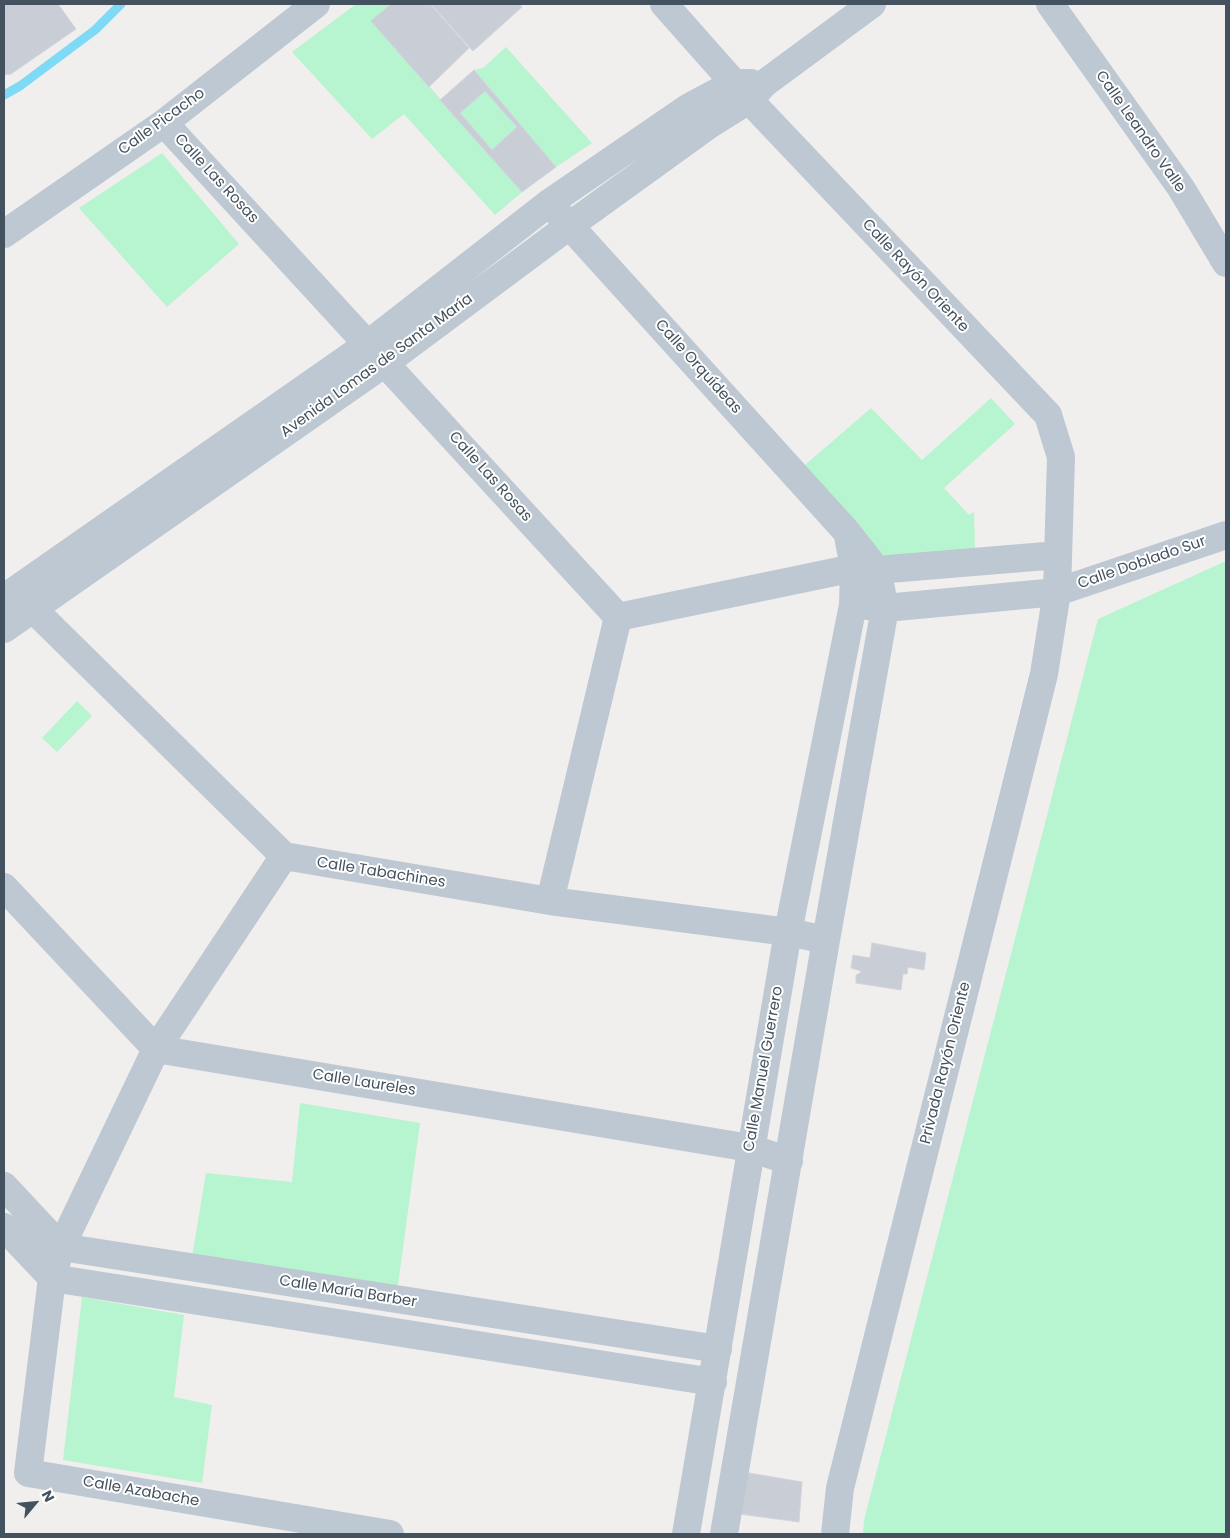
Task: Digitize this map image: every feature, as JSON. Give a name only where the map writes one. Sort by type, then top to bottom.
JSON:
[{"type":"street","name":"Calle Picacho","points":[[4,234],[164,122],[316,4]]},
{"type":"street","name":"Calle Rayón Oriente","points":[[664,4],[749,88],[1048,415],[1061,457],[1057,592]]},
{"type":"street","points":[[749,88],[872,4]]},
{"type":"street","name":"Calle Leandro Valle","points":[[1050,4],[1181,188],[1226,263]]},
{"type":"street","name":"Avenida Lomas de Santa María","points":[[4,629],[377,353],[549,203],[689,107],[749,88]]},
{"type":"street","name":"Avenida Lomas de Santa María","points":[[4,598],[569,226],[709,125],[749,88]]},
{"type":"street","name":"Calle Las Rosas","points":[[164,122],[618,617]]},
{"type":"street","name":"Calle Orquídeas","points":[[549,203],[846,531],[865,569]]},
{"type":"street","name":"Calle Doblado Sur","points":[[1057,592],[1226,535]]},
{"type":"street","points":[[550,901],[618,617],[865,569],[1058,555]]},
{"type":"street","points":[[724,1534],[826,940],[886,608],[865,569]]},
{"type":"street","name":"Calle Manuel Guerrero","points":[[686,1534],[788,932],[853,605],[865,569]]},
{"type":"street","points":[[853,605],[886,608],[1057,592]]},
{"type":"street","name":"Privada Rayón Oriente","points":[[835,1534],[840,1488],[1044,674],[1057,592]]},
{"type":"street","points":[[33,609],[284,856],[156,1049],[60,1247],[52,1278]]},
{"type":"street","name":"Calle Tabachines","points":[[284,856],[550,901],[788,932],[826,940]]},
{"type":"street","points":[[4,887],[156,1049]]},
{"type":"street","name":"Calle Laureles","points":[[156,1049],[750,1148],[789,1161]]},
{"type":"street","points":[[4,1186],[60,1247]]},
{"type":"street","points":[[4,1227],[52,1278],[713,1382]]},
{"type":"street","name":"Calle María Barber","points":[[60,1247],[718,1349]]},
{"type":"street","name":"Calle Azabache","points":[[52,1278],[28,1473],[390,1534]]},
{"type":"green space","points":[[356,4],[391,4],[372,21],[522,192],[495,215],[404,114],[372,139],[292,52]]},
{"type":"green space","points":[[506,47],[592,143],[556,167],[474,70],[483,68]]},
{"type":"green space","points":[[485,91],[517,127],[492,150],[460,113]]},
{"type":"green space","points":[[162,153],[239,244],[167,307],[79,208]]},
{"type":"green space","points":[[991,398],[1015,424],[944,488],[969,515],[974,512],[975,550],[884,556],[805,465],[871,408],[922,460]]},
{"type":"green space","points":[[1226,561],[1226,1534],[863,1534],[864,1520],[1098,619]]},
{"type":"green space","points":[[77,701],[92,716],[57,752],[42,738]]},
{"type":"green space","points":[[300,1103],[420,1123],[397,1292],[192,1257],[206,1173],[292,1182]]},
{"type":"green space","points":[[82,1297],[184,1315],[174,1397],[212,1405],[202,1483],[63,1460]]},
{"type":"building","points":[[4,4],[58,4],[76,29],[11,74],[4,75]]},
{"type":"building","points":[[391,4],[430,4],[469,48],[429,87],[371,21]]},
{"type":"building","points":[[431,4],[519,4],[522,7],[473,51]]},
{"type":"building","points":[[474,70],[556,167],[522,192],[440,100]],"holes":[[[485,91],[517,127],[492,150],[460,113]]]},
{"type":"building","points":[[872,943],[926,953],[924,970],[908,967],[907,974],[903,974],[901,990],[856,983],[856,975],[861,971],[851,968],[853,955],[870,958]]},
{"type":"building","points":[[737,1471],[802,1482],[799,1522],[732,1513]]},
{"type":"waterway","points":[[4,95],[20,86],[95,30],[121,4]]}]
